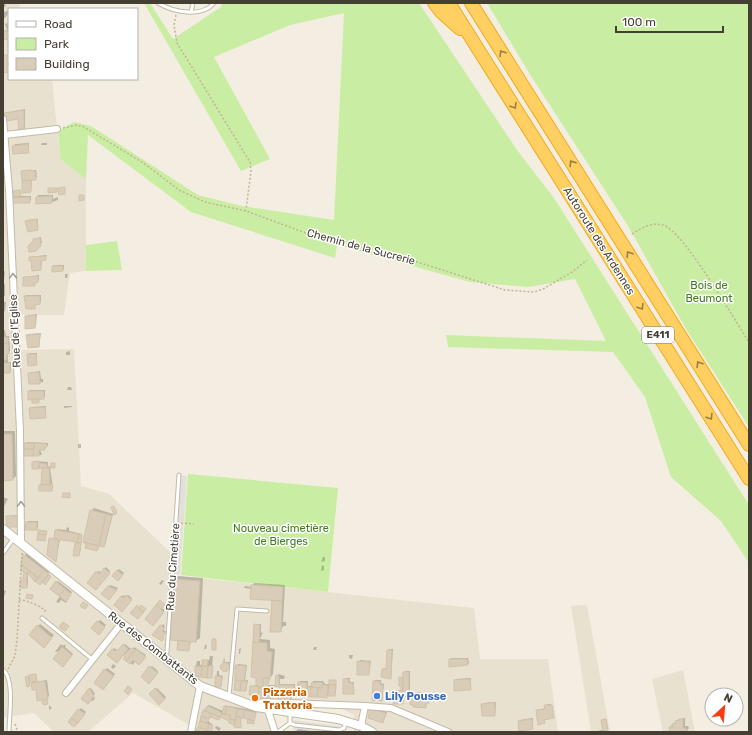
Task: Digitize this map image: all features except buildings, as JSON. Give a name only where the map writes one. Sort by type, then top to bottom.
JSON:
[{"type":"highway","points":[[434,3],[441,12],[471,38]]},
{"type":"highway","name":"Autoroute des Ardennes","points":[[449,3],[749,479]]},
{"type":"highway","name":"Autoroute des Ardennes","points":[[471,3],[749,444]]},
{"type":"highway","points":[[480,3],[488,16],[489,31]]},
{"type":"street","name":"Rue de l'Eglise","points":[[3,120],[20,431],[21,543]]},
{"type":"street","points":[[5,135],[58,130]]},
{"type":"street","name":"Rue des Combattants","points":[[3,529],[200,686],[256,707],[268,710],[328,717],[361,726],[372,732]]},
{"type":"street","points":[[66,693],[122,624]]},
{"type":"street","points":[[192,732],[200,686]]},
{"type":"street","points":[[256,707],[262,702],[391,708],[448,732]]},
{"type":"street","points":[[361,726],[365,706]]},
{"type":"street","points":[[268,710],[277,732]]},
{"type":"lane","points":[[158,3],[175,9],[191,12],[203,12],[214,3]]},
{"type":"lane","points":[[173,3],[175,9]]},
{"type":"lane","points":[[191,12],[192,3]]},
{"type":"lane","name":"Rue du Cimetière","points":[[164,658],[167,652],[179,475]]},
{"type":"lane","points":[[3,553],[21,543]]},
{"type":"lane","points":[[229,698],[237,609],[267,611]]},
{"type":"lane","points":[[42,618],[93,660]]},
{"type":"lane","points":[[3,670],[7,673],[10,689],[9,732]]},
{"type":"lane","points":[[290,713],[290,723]]},
{"type":"lane","points":[[277,732],[290,723],[339,730],[344,728],[346,721]]},
{"type":"path","points":[[175,9],[174,25],[177,43],[250,162],[251,171],[246,211]]},
{"type":"path","name":"Chemin de la Sucrerie","points":[[58,130],[71,125],[84,127],[145,164],[192,197],[205,202],[246,211],[325,240],[353,245],[405,258],[505,290],[534,292],[543,289],[572,272],[587,260]]},
{"type":"path","points":[[632,234],[647,225],[655,224],[664,225],[674,231],[698,263],[749,342]]},
{"type":"path","points":[[176,523],[194,524]]},
{"type":"path","points":[[7,673],[15,656],[22,554],[21,543]]},
{"type":"path","points":[[19,600],[25,600],[45,610],[42,618]]},
{"type":"shaded area","points":[[3,3],[19,3],[20,8],[8,8],[8,80],[52,80],[60,159],[86,179],[86,271],[70,273],[64,315],[19,315],[21,350],[74,349],[81,486],[109,494],[170,552],[170,575],[474,608],[480,659],[548,659],[558,732],[354,732],[354,715],[336,706],[266,704],[276,732],[189,732],[191,726],[133,693],[88,732],[54,732],[34,713],[3,718]]},
{"type":"shaded area","points":[[181,475],[187,476],[180,575],[174,574]]},
{"type":"shaded area","points":[[587,605],[610,732],[591,732],[571,606]]},
{"type":"shaded area","points":[[683,670],[695,732],[663,732],[652,679]]},
{"type":"shaded area","points":[[293,720],[339,726],[339,732],[294,731]]},
{"type":"green space","points":[[144,3],[150,3],[173,39],[221,7],[222,3],[419,3],[517,150],[554,198],[749,505],[749,563],[721,521],[671,477],[645,397],[613,352],[448,347],[446,335],[606,341],[575,279],[528,287],[470,282],[337,245],[335,258],[191,212],[88,135],[86,179],[60,159],[58,131],[74,122],[91,126],[198,195],[242,206],[334,220],[344,13],[290,25],[214,57],[270,159],[241,171]]},
{"type":"green space","name":"Bois de Beumont","points":[[487,3],[749,3],[749,427],[686,329],[628,226],[529,73]]},
{"type":"green space","points":[[117,241],[122,270],[86,271],[86,245]]},
{"type":"green space","name":"Nouveau cimetière de Bierges","points":[[188,474],[338,488],[328,592],[181,575]]},
{"type":"place","name":"Lily Pousse","points":[[377,696]]},
{"type":"place","name":"Pizzeria Trattoria","points":[[255,698]]}]
